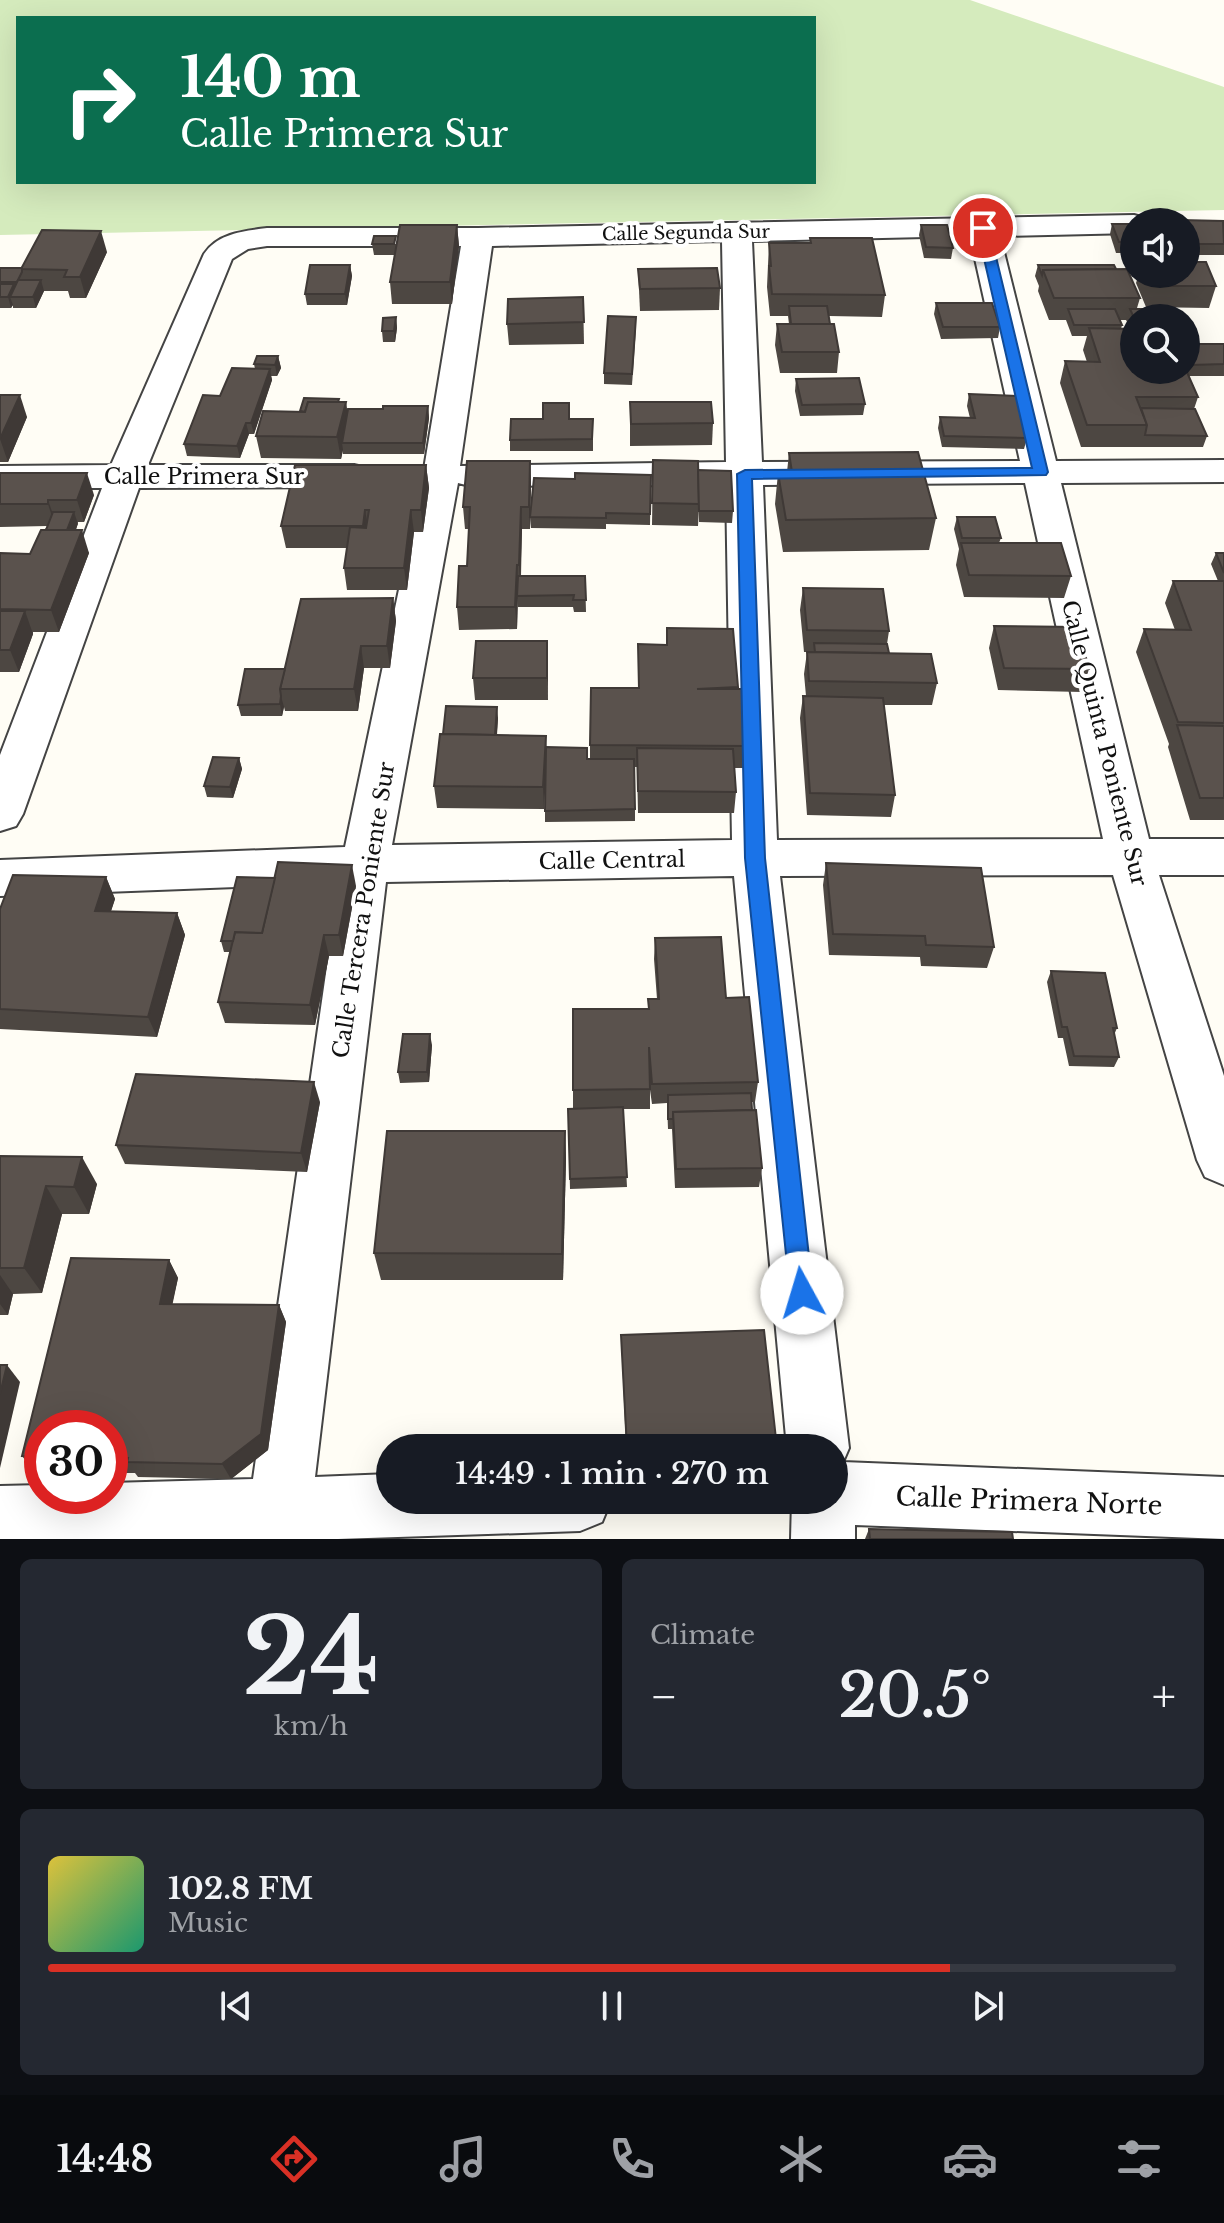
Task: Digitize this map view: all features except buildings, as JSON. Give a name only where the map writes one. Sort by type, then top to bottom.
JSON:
[{"type":"street","name":"Calle Segunda Sur","points":[[125,476],[219,254],[239,241],[267,237],[478,237],[1120,224]]},
{"type":"street","name":"Calle Quinta Poniente Sur","points":[[983,228],[1131,859],[1224,1160]]},
{"type":"street","points":[[737,232],[755,858],[817,1434]]},
{"type":"street","name":"Calle Tercera Poniente Sur","points":[[279,1524],[415,475],[478,237]]},
{"type":"street","name":"Calle Primera Sur","points":[[0,477],[1224,471]]},
{"type":"street","points":[[0,814],[125,476]]},
{"type":"street","name":"Calle Central","points":[[0,878],[365,864],[755,858],[1224,857]]},
{"type":"street","name":"Calle Primera Norte","points":[[848,1494],[1224,1509]]},
{"type":"street","points":[[0,1518],[279,1524],[404,1514]]},
{"type":"street","points":[[823,1514],[823,1539]]},
{"type":"green space","points":[[0,0],[970,0],[1224,87],[1224,210],[1120,208],[1120,212],[0,235]]},
{"type":"route","points":[[802,1293],[755,858],[745,474],[1040,472],[983,228]]}]
